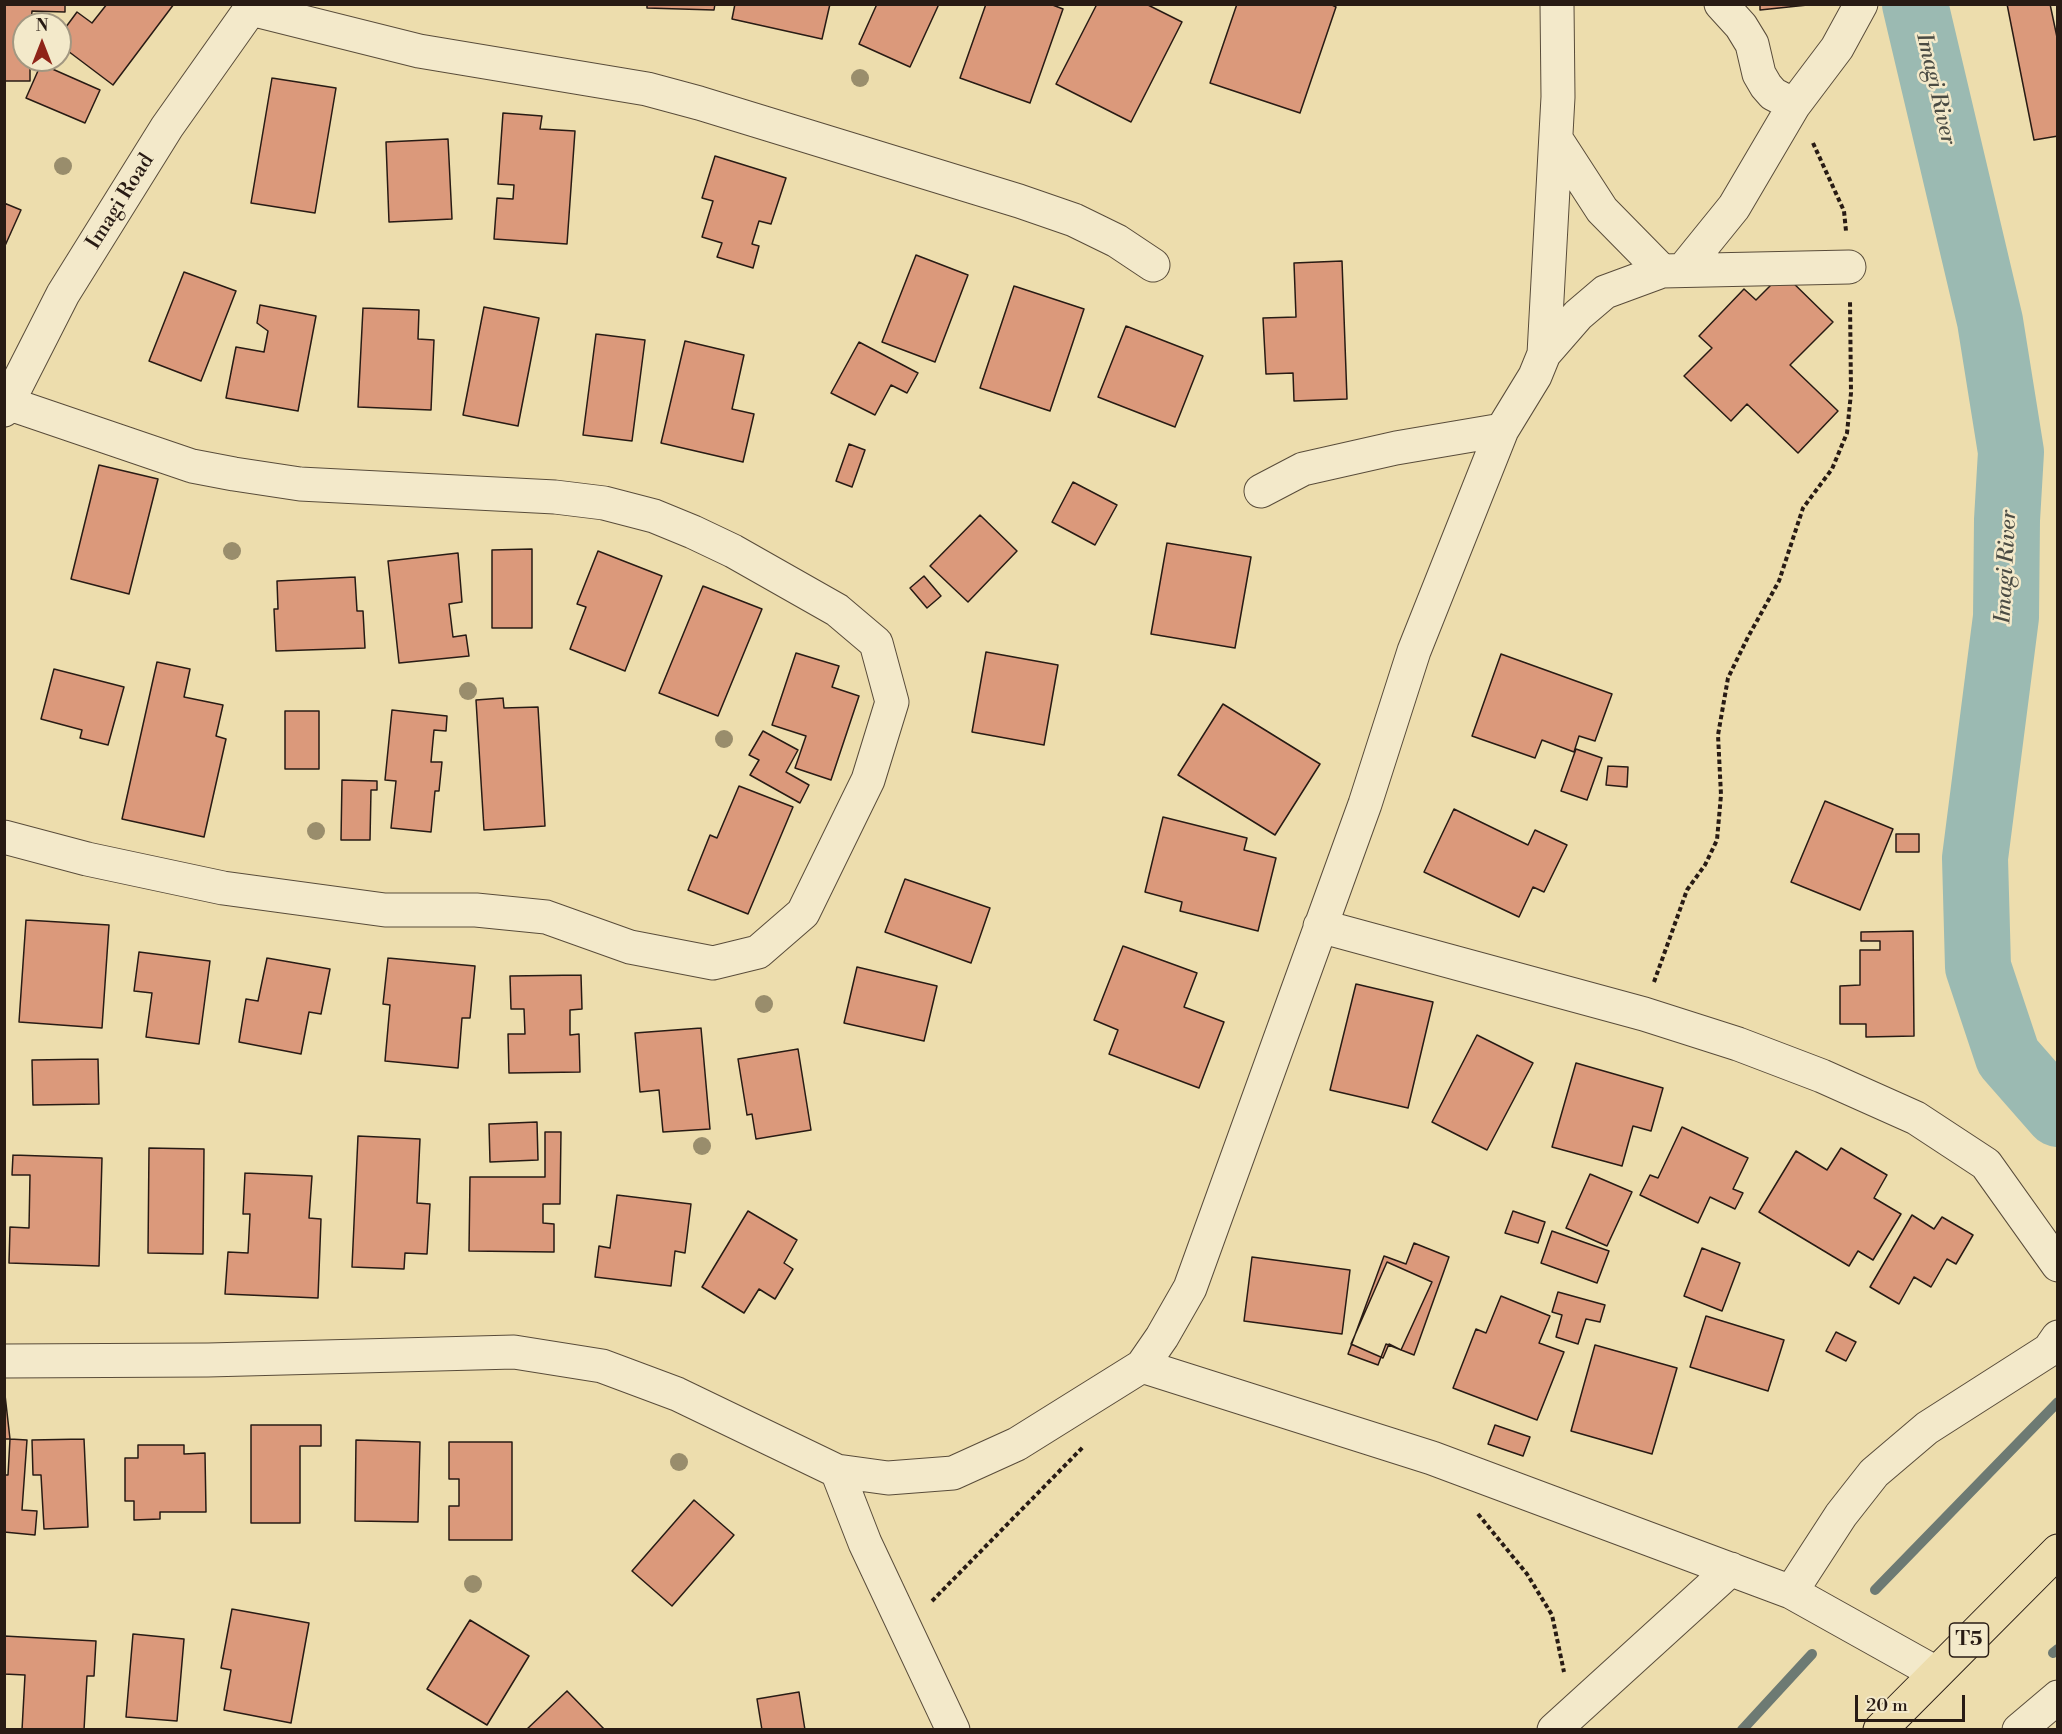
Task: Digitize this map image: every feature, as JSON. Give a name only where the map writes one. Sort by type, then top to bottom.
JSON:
[{"type":"highway","name":"T5","points":[[1880,1730],[2058,1551]]},
{"type":"street","points":[[1544,354],[1558,97],[1557,4]]},
{"type":"street","points":[[1722,4],[1741,26],[1752,44],[1759,74],[1766,86],[1773,94],[1794,105]]},
{"type":"street","points":[[1672,271],[1734,207],[1794,105],[1836,48],[1861,4]]},
{"type":"street","points":[[253,7],[419,51],[647,89],[699,103],[1074,220],[1117,241],[1153,265]]},
{"type":"street","name":"Imagi Road","points":[[8,396],[63,294],[167,127],[253,7]]},
{"type":"street","points":[[1556,139],[1602,210],[1672,271]]},
{"type":"street","points":[[4,1361],[207,1360],[514,1352],[602,1366],[677,1394],[837,1472],[888,1478],[953,1473],[1017,1444],[1142,1366],[1162,1337],[1190,1288],[1365,804],[1414,651],[1502,430],[1535,376],[1544,354],[1578,315],[1605,292],[1672,271],[1849,267]]},
{"type":"street","points":[[4,837],[87,859],[223,888],[385,910],[476,910],[546,917],[630,947],[713,963],[758,952],[803,913],[868,780],[892,702],[876,643],[837,610],[733,552],[654,516],[604,503],[555,497],[300,484],[234,474],[192,466],[8,396]]},
{"type":"street","points":[[1262,491],[1303,469],[1396,448],[1502,430]]},
{"type":"street","points":[[1320,926],[1644,1014],[1738,1044],[1822,1076],[1916,1118],[1986,1164],[2058,1265]]},
{"type":"street","points":[[1791,1592],[1841,1515],[1874,1473],[1927,1428],[2049,1350],[2058,1337]]},
{"type":"street","points":[[1142,1366],[1432,1458],[1791,1592],[1936,1673]]},
{"type":"street","points":[[837,1472],[865,1543],[953,1730]]},
{"type":"street","points":[[1562,1723],[1731,1569]]},
{"type":"street","points":[[2019,1730],[2058,1696]]},
{"type":"path","points":[[1644,1014],[1687,890],[1705,865],[1717,840],[1721,795],[1718,735],[1728,678],[1779,581],[1803,508],[1832,469],[1847,433],[1851,393],[1849,267],[1844,211],[1822,160],[1794,105]]},
{"type":"path","points":[[906,1628],[1090,1440]]},
{"type":"path","points":[[1476,1511],[1527,1574],[1552,1615],[1561,1652],[1562,1723]]},
{"type":"building","points":[[4,4],[65,4],[65,12],[12,12],[12,72],[30,72],[30,81],[4,81]]},
{"type":"building","points":[[107,4],[174,4],[113,85],[72,54],[72,19],[77,12],[92,23]]},
{"type":"building","points":[[647,4],[715,4],[714,10],[647,8]]},
{"type":"building","points":[[735,4],[830,4],[822,39],[732,19]]},
{"type":"building","points":[[877,4],[939,4],[910,67],[859,44]]},
{"type":"building","points":[[986,4],[1050,4],[1063,9],[1030,103],[960,78]]},
{"type":"building","points":[[1097,4],[1146,4],[1182,22],[1131,122],[1056,84]]},
{"type":"building","points":[[1237,4],[1330,4],[1336,7],[1300,113],[1210,83]]},
{"type":"building","points":[[1760,4],[1817,4],[1760,10]]},
{"type":"building","points":[[2007,4],[2050,4],[2058,42],[2058,136],[2034,140]]},
{"type":"building","points":[[37,72],[59,72],[100,90],[85,123],[26,98]]},
{"type":"building","points":[[272,78],[336,88],[315,213],[251,203]]},
{"type":"building","points":[[503,113],[542,116],[540,129],[575,131],[567,244],[494,239],[497,198],[513,199],[514,185],[498,184]]},
{"type":"building","points":[[448,139],[452,219],[389,222],[386,142]]},
{"type":"building","points":[[715,156],[786,178],[771,224],[759,221],[752,244],[759,246],[753,268],[717,257],[722,243],[702,237],[713,201],[702,198]]},
{"type":"building","points":[[4,203],[21,210],[4,248]]},
{"type":"building","points":[[916,255],[968,275],[935,362],[882,342]]},
{"type":"building","points":[[1342,261],[1347,399],[1294,401],[1293,373],[1266,374],[1263,318],[1296,317],[1294,263]]},
{"type":"building","points":[[184,272],[236,291],[201,381],[149,361]]},
{"type":"building","points":[[1783,273],[1833,322],[1790,365],[1838,411],[1798,453],[1747,404],[1731,421],[1684,376],[1712,348],[1699,336],[1744,289],[1756,300]]},
{"type":"building","points":[[1014,286],[1084,309],[1050,411],[980,388]]},
{"type":"building","points":[[260,305],[316,316],[298,411],[226,398],[236,347],[264,352],[268,331],[257,323]]},
{"type":"building","points":[[484,307],[539,318],[518,426],[463,415]]},
{"type":"building","points":[[363,308],[419,310],[418,339],[434,340],[431,410],[358,407]]},
{"type":"building","points":[[1126,326],[1203,356],[1175,427],[1098,397]]},
{"type":"building","points":[[596,334],[645,340],[632,441],[583,435]]},
{"type":"building","points":[[685,341],[744,355],[732,409],[754,414],[743,462],[661,443]]},
{"type":"building","points":[[859,342],[918,373],[907,393],[891,385],[875,415],[831,393]]},
{"type":"building","points":[[849,444],[865,450],[852,487],[836,481]]},
{"type":"building","points":[[99,465],[158,479],[129,594],[71,579]]},
{"type":"building","points":[[1073,482],[1117,505],[1095,545],[1052,522]]},
{"type":"building","points":[[980,515],[1017,551],[968,602],[930,566]]},
{"type":"building","points":[[1167,543],[1251,557],[1235,648],[1151,634]]},
{"type":"building","points":[[532,549],[532,628],[492,628],[492,550]]},
{"type":"building","points":[[598,551],[662,576],[625,671],[570,649],[586,607],[577,604]]},
{"type":"building","points":[[458,553],[462,602],[449,604],[453,637],[466,635],[469,656],[399,663],[388,561]]},
{"type":"building","points":[[924,576],[941,596],[927,608],[910,588]]},
{"type":"building","points":[[355,577],[357,611],[363,611],[365,648],[276,651],[274,609],[278,609],[277,581]]},
{"type":"building","points":[[703,586],[762,609],[718,716],[659,693]]},
{"type":"building","points":[[986,652],[1058,665],[1044,745],[972,732]]},
{"type":"building","points":[[796,653],[839,666],[832,687],[859,696],[831,780],[795,768],[806,736],[772,725]]},
{"type":"building","points":[[1501,654],[1612,694],[1595,741],[1579,736],[1574,752],[1542,740],[1535,758],[1472,736]]},
{"type":"building","points":[[157,662],[190,669],[184,697],[223,705],[216,736],[226,739],[204,837],[122,819]]},
{"type":"building","points":[[54,669],[124,687],[108,745],[80,738],[82,730],[41,719]]},
{"type":"building","points":[[503,698],[504,708],[538,707],[545,826],[484,830],[476,700]]},
{"type":"building","points":[[1223,704],[1320,764],[1275,835],[1178,775]]},
{"type":"building","points":[[392,710],[447,716],[446,731],[434,730],[431,762],[442,762],[439,791],[435,791],[431,832],[391,828],[396,781],[385,780]]},
{"type":"building","points":[[285,711],[319,711],[319,769],[285,769]]},
{"type":"building","points":[[763,731],[798,750],[786,772],[809,785],[800,803],[750,775],[759,760],[749,755]]},
{"type":"building","points":[[1576,749],[1602,758],[1587,800],[1561,791]]},
{"type":"building","points":[[1608,766],[1628,767],[1627,787],[1606,785]]},
{"type":"building","points":[[342,780],[377,781],[377,790],[371,790],[370,840],[341,840]]},
{"type":"building","points":[[739,786],[793,807],[748,914],[688,890],[710,835],[717,838]]},
{"type":"building","points":[[1825,801],[1893,829],[1860,910],[1791,882]]},
{"type":"building","points":[[1454,809],[1528,845],[1535,830],[1567,845],[1544,892],[1533,887],[1519,917],[1424,872]]},
{"type":"building","points":[[1163,817],[1247,838],[1244,850],[1276,858],[1258,931],[1180,911],[1182,902],[1145,892]]},
{"type":"building","points":[[1896,834],[1919,834],[1919,852],[1896,852]]},
{"type":"building","points":[[905,879],[990,908],[971,963],[885,932]]},
{"type":"building","points":[[26,920],[109,925],[102,1028],[19,1022]]},
{"type":"building","points":[[1913,931],[1914,1036],[1866,1037],[1866,1024],[1840,1024],[1840,986],[1860,985],[1860,950],[1880,950],[1880,941],[1861,941],[1861,932]]},
{"type":"building","points":[[1123,946],[1197,973],[1184,1007],[1224,1022],[1199,1088],[1109,1054],[1118,1030],[1094,1020]]},
{"type":"building","points":[[139,952],[210,961],[199,1044],[146,1037],[152,993],[134,991]]},
{"type":"building","points":[[267,958],[330,969],[321,1014],[309,1012],[301,1054],[239,1042],[246,999],[258,1001]]},
{"type":"building","points":[[388,958],[475,966],[470,1018],[462,1018],[458,1068],[385,1061],[390,1005],[383,1004]]},
{"type":"building","points":[[857,967],[937,986],[924,1041],[844,1023]]},
{"type":"building","points":[[581,975],[582,1009],[570,1010],[570,1035],[579,1034],[580,1072],[509,1073],[508,1034],[525,1034],[524,1009],[511,1009],[510,976]]},
{"type":"building","points":[[1356,984],[1433,1002],[1408,1108],[1330,1090]]},
{"type":"building","points":[[701,1028],[710,1129],[663,1132],[659,1090],[640,1092],[635,1033]]},
{"type":"building","points":[[1477,1035],[1533,1063],[1487,1150],[1432,1122]]},
{"type":"building","points":[[798,1049],[811,1130],[756,1139],[752,1114],[747,1115],[738,1059]]},
{"type":"building","points":[[98,1059],[99,1104],[33,1105],[32,1060]]},
{"type":"building","points":[[1576,1063],[1663,1088],[1651,1131],[1633,1126],[1622,1166],[1552,1147]]},
{"type":"building","points":[[537,1122],[538,1160],[490,1162],[489,1124]]},
{"type":"building","points":[[1682,1127],[1748,1158],[1733,1189],[1743,1193],[1735,1209],[1710,1197],[1698,1223],[1640,1195],[1650,1175],[1658,1178]]},
{"type":"building","points":[[545,1132],[561,1132],[560,1204],[543,1204],[543,1223],[554,1224],[554,1252],[469,1251],[470,1177],[545,1177]]},
{"type":"building","points":[[358,1136],[420,1139],[417,1203],[430,1204],[427,1254],[405,1253],[404,1269],[352,1267]]},
{"type":"building","points":[[149,1148],[204,1149],[203,1254],[148,1253]]},
{"type":"building","points":[[1841,1148],[1887,1175],[1874,1198],[1901,1214],[1873,1260],[1858,1251],[1849,1266],[1759,1212],[1796,1151],[1827,1170]]},
{"type":"building","points":[[13,1155],[102,1158],[99,1266],[9,1263],[10,1227],[29,1228],[30,1175],[12,1175]]},
{"type":"building","points":[[245,1173],[312,1176],[309,1218],[321,1219],[318,1298],[225,1294],[228,1252],[248,1253],[250,1214],[243,1214]]},
{"type":"building","points":[[1590,1174],[1632,1192],[1607,1246],[1566,1228]]},
{"type":"building","points":[[617,1195],[691,1204],[685,1253],[675,1251],[671,1286],[595,1277],[599,1246],[610,1248]]},
{"type":"building","points":[[748,1211],[797,1240],[784,1263],[793,1269],[775,1299],[759,1289],[744,1313],[702,1287]]},
{"type":"building","points":[[1513,1211],[1545,1222],[1538,1243],[1505,1233]]},
{"type":"building","points":[[1912,1215],[1934,1229],[1942,1217],[1973,1235],[1956,1264],[1947,1259],[1931,1287],[1914,1277],[1899,1304],[1870,1287]]},
{"type":"building","points":[[1552,1231],[1609,1251],[1597,1283],[1541,1263]]},
{"type":"building","points":[[1414,1243],[1449,1257],[1414,1355],[1386,1344],[1378,1365],[1348,1354],[1384,1256],[1406,1264]]},
{"type":"building","points":[[1702,1248],[1740,1263],[1722,1311],[1684,1296]]},
{"type":"building","points":[[1252,1257],[1350,1270],[1342,1334],[1244,1321]]},
{"type":"building","points":[[1387,1262],[1432,1282],[1401,1350],[1389,1344],[1383,1358],[1351,1344]]},
{"type":"building","points":[[1558,1292],[1605,1305],[1600,1322],[1586,1319],[1578,1344],[1556,1337],[1562,1315],[1552,1312]]},
{"type":"building","points":[[1501,1296],[1550,1316],[1539,1343],[1564,1352],[1537,1420],[1453,1388],[1476,1329],[1486,1333]]},
{"type":"building","points":[[1706,1316],[1784,1340],[1768,1391],[1690,1367]]},
{"type":"building","points":[[1836,1332],[1856,1342],[1846,1361],[1826,1351]]},
{"type":"building","points":[[1595,1345],[1677,1368],[1652,1454],[1571,1431]]},
{"type":"building","points":[[4,1386],[10,1439],[4,1439]]},
{"type":"building","points":[[251,1425],[321,1425],[321,1446],[300,1446],[300,1523],[251,1523]]},
{"type":"building","points":[[1495,1425],[1530,1437],[1523,1456],[1488,1444]]},
{"type":"building","points":[[10,1439],[27,1440],[22,1510],[37,1511],[35,1535],[4,1532],[4,1475],[8,1475]]},
{"type":"building","points":[[84,1439],[88,1527],[44,1529],[41,1475],[33,1475],[32,1440]]},
{"type":"building","points":[[356,1440],[420,1442],[418,1522],[355,1521]]},
{"type":"building","points":[[449,1442],[512,1442],[512,1540],[449,1540],[449,1506],[459,1506],[459,1479],[449,1479]]},
{"type":"building","points":[[138,1445],[184,1445],[184,1454],[205,1453],[206,1512],[160,1512],[160,1519],[134,1520],[134,1501],[125,1501],[125,1458],[138,1458]]},
{"type":"building","points":[[694,1500],[734,1535],[672,1606],[632,1571]]},
{"type":"building","points":[[232,1609],[309,1623],[291,1723],[224,1710],[231,1670],[221,1668]]},
{"type":"building","points":[[470,1620],[529,1656],[487,1725],[427,1689]]},
{"type":"building","points":[[133,1634],[184,1639],[177,1721],[126,1717]]},
{"type":"building","points":[[4,1636],[96,1641],[94,1676],[87,1676],[84,1730],[22,1730],[25,1675],[4,1674]]},
{"type":"building","points":[[567,1691],[605,1730],[526,1730]]},
{"type":"building","points":[[799,1692],[805,1730],[762,1730],[757,1699]]},
{"type":"waterway","name":"Imagi River","points":[[1915,4],[1990,321],[2011,452],[2007,520],[2006,617],[1975,858],[1978,967],[2008,1057],[2058,1114]]},
{"type":"waterway","points":[[1875,1590],[2058,1402]]},
{"type":"waterway","points":[[2053,1653],[2058,1649]]},
{"type":"waterway","points":[[1742,1730],[1812,1654]]}]
